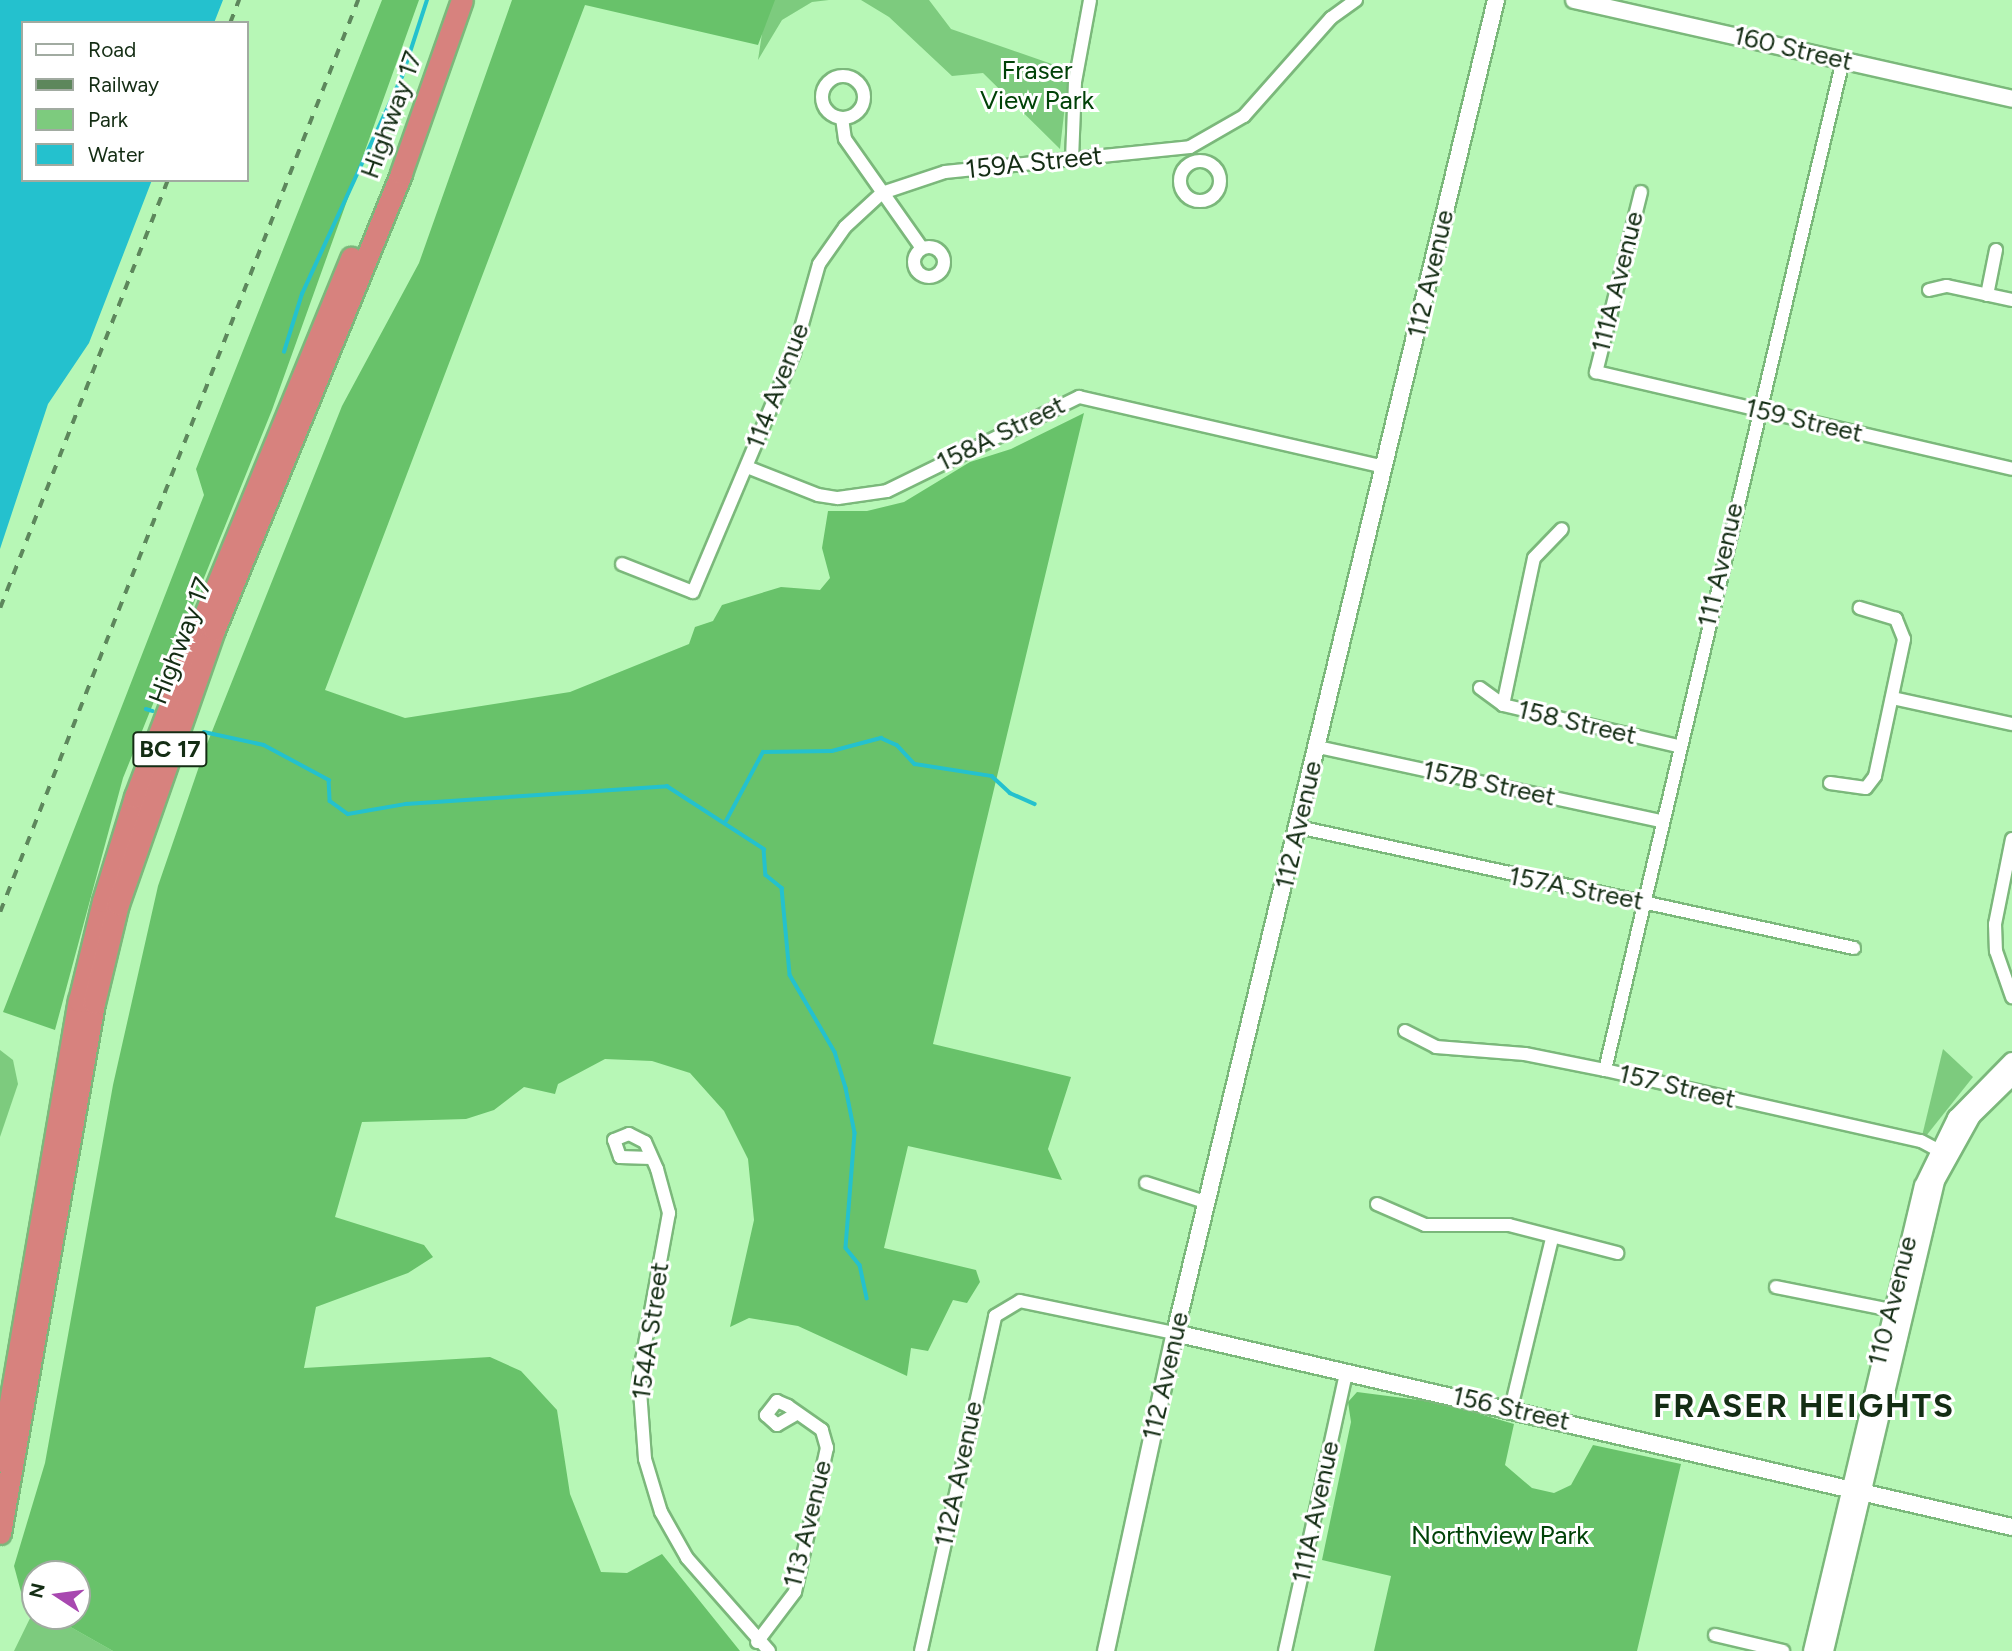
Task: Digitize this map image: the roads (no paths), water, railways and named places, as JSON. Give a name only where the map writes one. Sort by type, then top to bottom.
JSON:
[{"type":"highway","name":"Highway 17","points":[[0,1461],[79,1001],[111,875],[201,624],[389,167],[447,0]]},
{"type":"highway","name":"Highway 17","points":[[0,1534],[94,1003],[118,904],[214,630],[401,173],[462,0]]},
{"type":"street","points":[[1072,160],[1075,82],[1090,0]]},
{"type":"street","name":"159A Street","points":[[882,193],[945,172],[1190,147],[1244,116],[1331,18],[1356,0]]},
{"type":"street","name":"112 Avenue","points":[[1106,1651],[1175,1333],[1496,0]]},
{"type":"street","name":"160 Street","points":[[1574,0],[2012,99]]},
{"type":"street","name":"111 Avenue","points":[[1605,1070],[1678,746],[1843,60]]},
{"type":"street","points":[[842,118],[845,139],[922,248]]},
{"type":"street","points":[[1190,147],[1192,163]]},
{"type":"street","name":"111A Avenue","points":[[1596,372],[1641,192]]},
{"type":"street","name":"114 Avenue","points":[[622,564],[693,592],[794,353],[819,264],[845,227],[882,193]]},
{"type":"street","points":[[1987,295],[1996,250]]},
{"type":"street","points":[[1929,290],[1947,286],[2012,300]]},
{"type":"street","name":"159 Street","points":[[1596,372],[2012,469]]},
{"type":"street","name":"158A Street","points":[[747,467],[828,496],[887,491],[1079,397],[1385,467]]},
{"type":"street","points":[[1503,705],[1534,558],[1562,529]]},
{"type":"street","points":[[1830,783],[1866,788],[1874,776],[1892,698],[1903,629],[1896,619],[1860,608]]},
{"type":"street","name":"158 Street","points":[[1480,688],[1503,705],[1678,746]]},
{"type":"street","points":[[1892,698],[2012,724]]},
{"type":"street","name":"157B Street","points":[[1318,747],[1661,821]]},
{"type":"street","name":"157A Street","points":[[1298,827],[1854,948]]},
{"type":"street","points":[[2012,839],[1995,924],[1996,951],[2012,997]]},
{"type":"street","name":"157 Street","points":[[1405,1031],[1436,1047],[1525,1054],[1605,1070],[1942,1152]]},
{"type":"street","name":"110 Avenue","points":[[1825,1651],[1891,1310],[1942,1152],[1977,1092],[2012,1061]]},
{"type":"street","name":"110 Avenue","points":[[1812,1651],[1854,1491],[1886,1385],[1942,1152],[1977,1110],[2012,1077]]},
{"type":"street","name":"154A Street","points":[[651,1158],[669,1213],[639,1377],[645,1459],[661,1512],[687,1558],[758,1646],[769,1651]]},
{"type":"street","points":[[1146,1183],[1208,1203]]},
{"type":"street","points":[[1377,1204],[1425,1225],[1497,1223],[1617,1253]]},
{"type":"street","points":[[1511,1408],[1552,1238]]},
{"type":"street","points":[[1776,1287],[1891,1310],[1895,1318],[1882,1378],[1886,1385]]},
{"type":"street","name":"156 Street","points":[[1009,1304],[1031,1303],[1175,1333],[1511,1408],[2012,1527]]},
{"type":"street","name":"112A Avenue","points":[[921,1651],[990,1327],[1009,1304]]},
{"type":"street","name":"111A Avenue","points":[[1285,1651],[1346,1373]]},
{"type":"street","name":"113 Avenue","points":[[758,1646],[795,1592],[827,1448],[822,1430],[808,1418],[794,1415]]},
{"type":"street","points":[[1715,1635],[1783,1651]]},
{"type":"water","points":[[0,0],[223,0],[215,21],[21,21],[21,182],[151,182],[89,343],[48,404],[0,549]]},
{"type":"waterway","points":[[284,352],[302,294],[402,77],[427,0]]},
{"type":"waterway","points":[[146,709],[153,711]]},
{"type":"waterway","points":[[204,732],[264,745],[329,780],[330,801],[348,814],[406,804],[667,786],[764,849],[766,875],[782,888],[790,975],[835,1052],[846,1088],[855,1133],[846,1248],[860,1265],[867,1298]]},
{"type":"waterway","points":[[726,821],[763,752],[832,751],[881,738],[897,745],[915,764],[992,776],[1010,793],[1035,804]]},
{"type":"railway","points":[[231,21],[239,0]]},
{"type":"railway","points":[[0,912],[358,0]]},
{"type":"railway","points":[[0,608],[167,182]]},
{"type":"district","name":"FRASER HEIGHTS","points":[[1804,1406]]},
{"type":"park label","name":"Fraser View Park","points":[[1037,86]]},
{"type":"park label","name":"Northview Park","points":[[1500,1536]]}]
